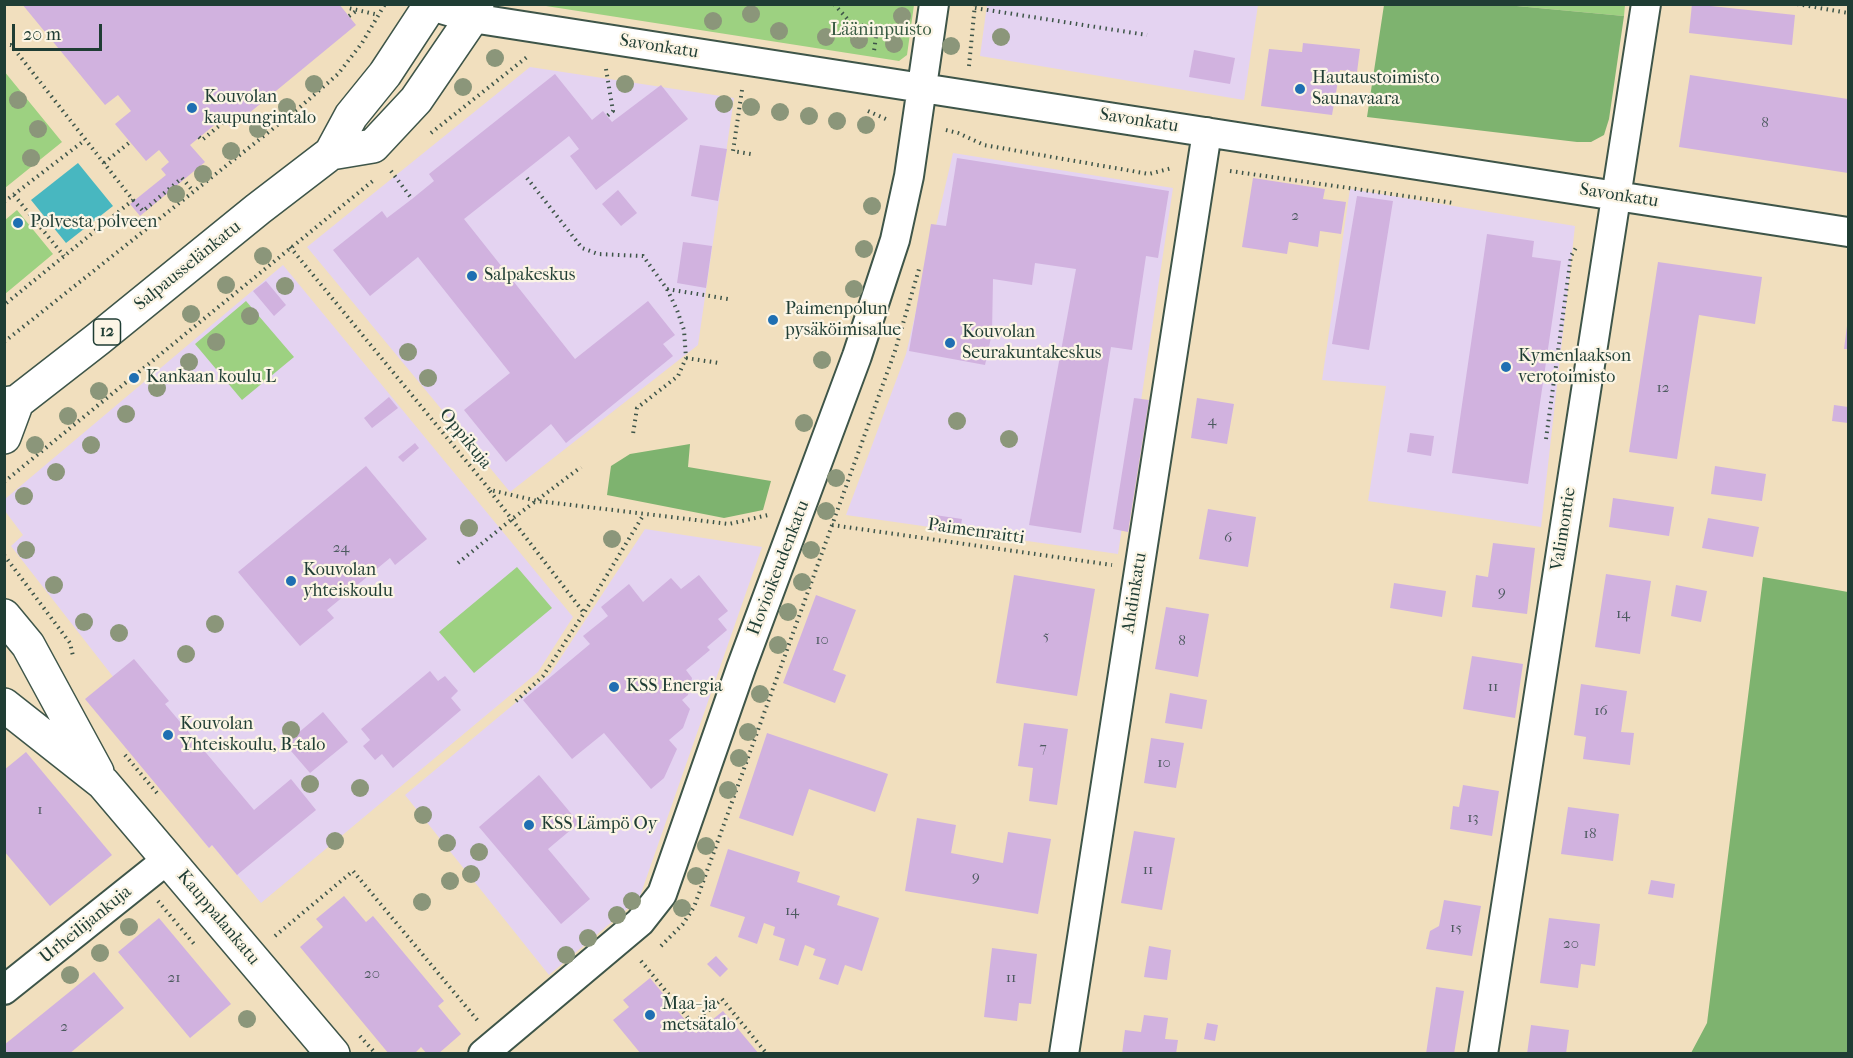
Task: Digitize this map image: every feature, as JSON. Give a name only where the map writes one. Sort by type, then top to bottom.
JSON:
[{"type":"main road","name":"Salpausselänkatu","points":[[4,438],[11,403],[99,339],[258,209],[331,153],[351,116],[385,74],[431,5]]},
{"type":"main road","name":"Salpausselänkatu","points":[[331,153],[373,146],[416,100],[474,11]]},
{"type":"main road","name":"Kauppalankatu","points":[[4,616],[28,645],[103,783]]},
{"type":"main road","name":"Kauppalankatu","points":[[4,705],[103,783],[333,1053]]},
{"type":"street","name":"Hovioikeudenkatu","points":[[490,1048],[640,922],[662,894],[741,668],[857,356],[895,240],[909,176],[934,4]]},
{"type":"street","name":"Valimontie","points":[[1483,1053],[1646,4]]},
{"type":"street","name":"Savonkatu","points":[[431,5],[923,88],[1848,232]]},
{"type":"street","name":"Ahdinkatu","points":[[1064,1053],[1206,132]]},
{"type":"street","name":"Urheilijankuja","points":[[4,990],[168,859]]},
{"type":"path","points":[[349,4],[348,8],[379,16]]},
{"type":"path","points":[[4,342],[299,108],[338,74],[362,43],[385,4]]},
{"type":"path","points":[[834,4],[851,23],[877,29],[910,31]]},
{"type":"path","points":[[1797,4],[1848,13]]},
{"type":"path","points":[[969,65],[975,6],[1147,35]]},
{"type":"path","points":[[349,16],[357,10]]},
{"type":"path","points":[[873,57],[877,29]]},
{"type":"path","points":[[4,45],[10,45],[143,210],[182,178],[193,191]]},
{"type":"path","points":[[425,138],[527,57],[538,58]]},
{"type":"path","points":[[595,67],[617,71]]},
{"type":"path","points":[[606,69],[613,111],[607,116]]},
{"type":"path","points":[[733,88],[753,91]]},
{"type":"path","points":[[742,89],[733,151],[751,154]]},
{"type":"path","points":[[864,110],[894,123]]},
{"type":"path","points":[[199,137],[202,141],[225,121]]},
{"type":"path","points":[[945,130],[958,133],[984,145],[1149,174],[1183,165]]},
{"type":"path","points":[[4,202],[85,140]]},
{"type":"path","points":[[104,162],[130,141]]},
{"type":"path","points":[[388,168],[412,199]]},
{"type":"path","points":[[1224,170],[1460,204]]},
{"type":"path","points":[[4,482],[379,175]]},
{"type":"path","points":[[527,178],[582,248],[598,255],[643,256],[677,309],[684,330],[686,358],[678,376],[637,408],[633,434]]},
{"type":"path","points":[[14,195],[64,256]]},
{"type":"path","points":[[4,305],[133,200]]},
{"type":"path","name":"Oppikuja","points":[[290,247],[490,490],[538,501],[729,524],[768,515],[797,520]]},
{"type":"path","points":[[666,289],[728,299]]},
{"type":"path","points":[[686,358],[719,363]]},
{"type":"path","points":[[458,563],[581,467]]},
{"type":"path","points":[[490,490],[584,613]]},
{"type":"path","points":[[516,701],[543,676],[644,514]]},
{"type":"path","name":"Paimenraitti","points":[[832,525],[1116,566]]},
{"type":"path","points":[[4,555],[70,643],[75,667]]},
{"type":"path","points":[[119,747],[163,801]]},
{"type":"path","points":[[268,927],[275,936],[353,872],[490,1048]]},
{"type":"path","points":[[641,962],[693,1023],[722,999],[767,1053]]},
{"type":"path","points":[[360,1035],[376,1053]]},
{"type":"shaded area","points":[[987,5],[1258,5],[1244,100],[980,56]]},
{"type":"shaded area","points":[[530,67],[734,98],[698,345],[510,492],[307,247]]},
{"type":"shaded area","points":[[953,153],[1173,188],[1118,554],[846,515],[906,354]]},
{"type":"shaded area","points":[[1350,189],[1575,226],[1541,527],[1368,501],[1386,386],[1322,380]]},
{"type":"shaded area","name":"Kouvolan yhteiskoulu","points":[[283,265],[573,617],[538,672],[261,903],[212,845],[209,848],[89,699],[114,678],[11,546],[23,535],[5,511],[5,499]]},
{"type":"shaded area","points":[[645,529],[762,547],[639,899],[549,975],[405,795],[550,674]]},
{"type":"green space","name":"Lääninpuisto","points":[[545,4],[914,5],[907,55],[899,61],[546,6]]},
{"type":"green space","points":[[1384,5],[1506,5],[1624,16],[1609,119],[1604,135],[1591,142],[1577,142],[1367,117]]},
{"type":"green space","points":[[1506,5],[1625,5],[1624,16]]},
{"type":"green space","points":[[4,71],[62,142],[5,188],[4,188]]},
{"type":"green space","points":[[17,210],[53,254],[5,294],[5,220]]},
{"type":"green space","points":[[246,301],[294,357],[242,400],[195,344]]},
{"type":"green space","points":[[690,444],[688,467],[771,481],[763,510],[724,518],[607,495],[611,466],[630,454]]},
{"type":"green space","points":[[517,567],[552,608],[474,673],[439,632]]},
{"type":"green space","points":[[1763,577],[1848,592],[1848,1053],[1691,1053],[1707,1023]]},
{"type":"water","points":[[78,163],[113,206],[66,243],[31,200]]},
{"type":"building","name":"Kouvolan kaupungintalo","points":[[22,4],[339,4],[356,25],[231,128],[223,118],[190,145],[205,162],[140,216],[130,204],[166,175],[161,169],[169,162],[159,150],[146,161],[115,124],[131,111],[118,95],[105,105]]},
{"type":"building","points":[[1692,4],[1795,15],[1792,45],[1689,33]]},
{"type":"building","name":"Hautaustoimisto Saunavaara","points":[[1303,43],[1360,49],[1357,72],[1340,70],[1332,115],[1261,106],[1269,49],[1302,52]]},
{"type":"building","points":[[1194,50],[1235,58],[1230,84],[1189,77]]},
{"type":"building","name":"Salpakeskus","points":[[555,74],[592,120],[603,111],[612,122],[661,85],[688,119],[596,190],[570,156],[579,149],[569,136],[464,219],[575,359],[648,301],[675,335],[663,344],[673,356],[566,443],[551,424],[506,462],[464,410],[510,373],[418,257],[370,296],[333,250],[382,211],[387,218],[412,199],[434,181],[429,174]]},
{"type":"building","points":[[1690,75],[1848,99],[1848,173],[1679,147]]},
{"type":"building","points":[[700,145],[727,149],[718,201],[691,196]]},
{"type":"building","name":"Kouvolan Seurakuntakeskus","points":[[957,158],[1169,191],[1158,258],[1146,256],[1132,350],[1111,347],[1081,533],[1029,525],[1076,269],[1035,263],[1032,285],[993,279],[992,333],[985,365],[909,351],[931,224],[946,226]]},
{"type":"building","points":[[1253,178],[1325,189],[1323,199],[1346,202],[1341,234],[1320,231],[1318,247],[1289,242],[1287,254],[1242,247]]},
{"type":"building","points":[[618,190],[637,213],[621,226],[602,204]]},
{"type":"building","points":[[1357,196],[1393,201],[1369,350],[1332,344]]},
{"type":"building","name":"Kymenlaakson verotoimisto","points":[[1487,234],[1534,241],[1532,257],[1561,261],[1528,484],[1452,473]]},
{"type":"building","points":[[683,242],[712,246],[706,288],[677,283]]},
{"type":"building","points":[[1658,262],[1762,277],[1755,324],[1699,315],[1677,459],[1629,452]]},
{"type":"building","points":[[266,281],[286,305],[274,316],[253,291]]},
{"type":"building","points":[[1847,326],[1848,349],[1844,349]]},
{"type":"building","points":[[389,397],[398,408],[372,428],[364,418]]},
{"type":"building","points":[[1134,398],[1149,400],[1128,532],[1113,529]]},
{"type":"building","points":[[1197,398],[1234,404],[1227,444],[1191,438]]},
{"type":"building","points":[[1834,405],[1848,407],[1848,423],[1832,421]]},
{"type":"building","points":[[1410,433],[1434,436],[1431,456],[1407,452]]},
{"type":"building","points":[[415,443],[419,448],[403,462],[398,457]]},
{"type":"building","points":[[366,466],[427,539],[395,565],[390,558],[327,610],[334,618],[300,646],[238,572]]},
{"type":"building","points":[[1715,466],[1766,474],[1762,501],[1711,494]]},
{"type":"building","points":[[1613,498],[1674,507],[1669,536],[1609,527]]},
{"type":"building","points":[[1208,509],[1256,517],[1248,567],[1199,559]]},
{"type":"building","points":[[935,515],[962,519],[959,535],[932,530]]},
{"type":"building","points":[[1708,518],[1759,527],[1753,557],[1702,548]]},
{"type":"building","points":[[1493,543],[1535,548],[1527,614],[1472,607],[1476,575],[1488,577]]},
{"type":"building","points":[[1606,574],[1651,581],[1640,654],[1595,647]]},
{"type":"building","name":"KSS Energia","points":[[699,575],[728,611],[718,619],[727,630],[707,647],[710,650],[686,670],[692,678],[688,695],[682,700],[690,709],[683,728],[669,740],[677,749],[664,778],[651,789],[604,733],[572,759],[523,700],[590,644],[583,636],[608,616],[601,607],[629,584],[643,602],[671,578],[681,589]]},
{"type":"building","points":[[1014,575],[1095,589],[1077,696],[996,683]]},
{"type":"building","points":[[1394,583],[1446,591],[1442,617],[1390,608]]},
{"type":"building","points":[[1676,585],[1707,591],[1701,622],[1671,616]]},
{"type":"building","points":[[816,595],[856,610],[833,670],[846,675],[835,703],[783,683]]},
{"type":"building","points":[[1166,607],[1209,614],[1198,677],[1155,669]]},
{"type":"building","points":[[1472,656],[1523,664],[1515,718],[1463,709]]},
{"type":"building","points":[[134,659],[169,701],[165,704],[254,810],[291,779],[316,810],[237,875],[212,845],[209,848],[85,699]]},
{"type":"building","points":[[430,671],[438,681],[445,676],[458,691],[451,698],[461,710],[393,768],[382,754],[375,760],[363,746],[370,740],[361,729]]},
{"type":"building","points":[[1581,684],[1627,691],[1621,732],[1634,733],[1630,765],[1583,759],[1586,737],[1574,735]]},
{"type":"building","points":[[1170,693],[1207,700],[1202,729],[1165,723]]},
{"type":"building","points":[[323,712],[348,742],[310,773],[285,744]]},
{"type":"building","points":[[1024,723],[1068,729],[1057,805],[1029,801],[1033,768],[1018,766]]},
{"type":"building","points":[[767,733],[888,774],[875,812],[809,789],[793,836],[739,818]]},
{"type":"building","points":[[1151,738],[1184,743],[1176,788],[1144,783]]},
{"type":"building","points":[[26,752],[112,855],[50,906],[4,851],[4,770]]},
{"type":"building","name":"KSS Lämpö Oy","points":[[539,775],[579,823],[548,849],[590,899],[561,924],[479,827]]},
{"type":"building","points":[[1463,785],[1499,791],[1492,836],[1450,829],[1453,806],[1459,807]]},
{"type":"building","points":[[1568,807],[1619,814],[1613,861],[1561,854]]},
{"type":"building","points":[[917,818],[956,825],[951,853],[1003,863],[1008,832],[1051,839],[1038,914],[905,891]]},
{"type":"building","points":[[1134,831],[1175,838],[1162,910],[1121,903]]},
{"type":"building","points":[[728,849],[800,872],[797,882],[840,896],[837,905],[879,918],[862,971],[845,965],[838,985],[819,979],[826,959],[813,955],[815,949],[805,945],[798,966],[779,960],[785,939],[773,935],[775,927],[764,923],[757,944],[738,937],[745,917],[710,906]]},
{"type":"building","points":[[1651,880],[1675,884],[1673,898],[1648,894]]},
{"type":"building","points":[[344,896],[366,922],[373,916],[444,1001],[438,1006],[461,1034],[438,1054],[427,1054],[421,1047],[414,1054],[389,1054],[300,947],[323,927],[316,919]]},
{"type":"building","points":[[1444,900],[1481,906],[1472,956],[1426,949],[1430,931],[1439,926]]},
{"type":"building","points":[[159,918],[231,1004],[190,1038],[118,952]]},
{"type":"building","points":[[1549,918],[1600,924],[1595,966],[1581,964],[1578,988],[1540,983]]},
{"type":"building","points":[[1149,946],[1171,950],[1167,980],[1144,977]]},
{"type":"building","points":[[992,948],[1037,954],[1031,1004],[1019,1003],[1017,1021],[984,1017]]},
{"type":"building","points":[[716,956],[728,969],[720,977],[707,964]]},
{"type":"building","points":[[94,972],[124,1008],[69,1054],[4,1054],[4,1045]]},
{"type":"building","name":"Maa- ja metsätalo","points":[[650,978],[696,1033],[723,1011],[759,1054],[641,1054],[613,1020],[629,1007],[623,1000]]},
{"type":"building","points":[[1436,987],[1464,991],[1454,1054],[1426,1054]]},
{"type":"building","points":[[1144,1015],[1168,1018],[1165,1039],[1178,1040],[1176,1054],[1122,1054],[1125,1030],[1141,1032]]},
{"type":"building","points":[[1207,1023],[1218,1025],[1215,1041],[1204,1039]]},
{"type":"building","points":[[1531,1025],[1569,1030],[1566,1054],[1527,1054]]},
{"type":"place","name":"Hautaustoimisto Saunavaara","points":[[1300,89]]},
{"type":"place","name":"Kouvolan kaupungintalo","points":[[192,108]]},
{"type":"place","name":"Polvesta polveen","points":[[18,223]]},
{"type":"place","name":"Salpakeskus","points":[[472,276]]},
{"type":"place","name":"Paimenpolun pysäköimisalue","points":[[773,320]]},
{"type":"place","name":"Kouvolan Seurakuntakeskus","points":[[950,343]]},
{"type":"place","name":"Kymenlaakson verotoimisto","points":[[1506,367]]},
{"type":"place","name":"Kankaan koulu L","points":[[134,378]]},
{"type":"place","name":"Kouvolan yhteiskoulu","points":[[291,581]]},
{"type":"place","name":"KSS Energia","points":[[614,687]]},
{"type":"place","name":"Kouvolan Yhteiskoulu, B-talo","points":[[168,735]]},
{"type":"place","name":"KSS Lämpö Oy","points":[[529,825]]},
{"type":"place","name":"Maa- ja metsätalo","points":[[650,1015]]}]
